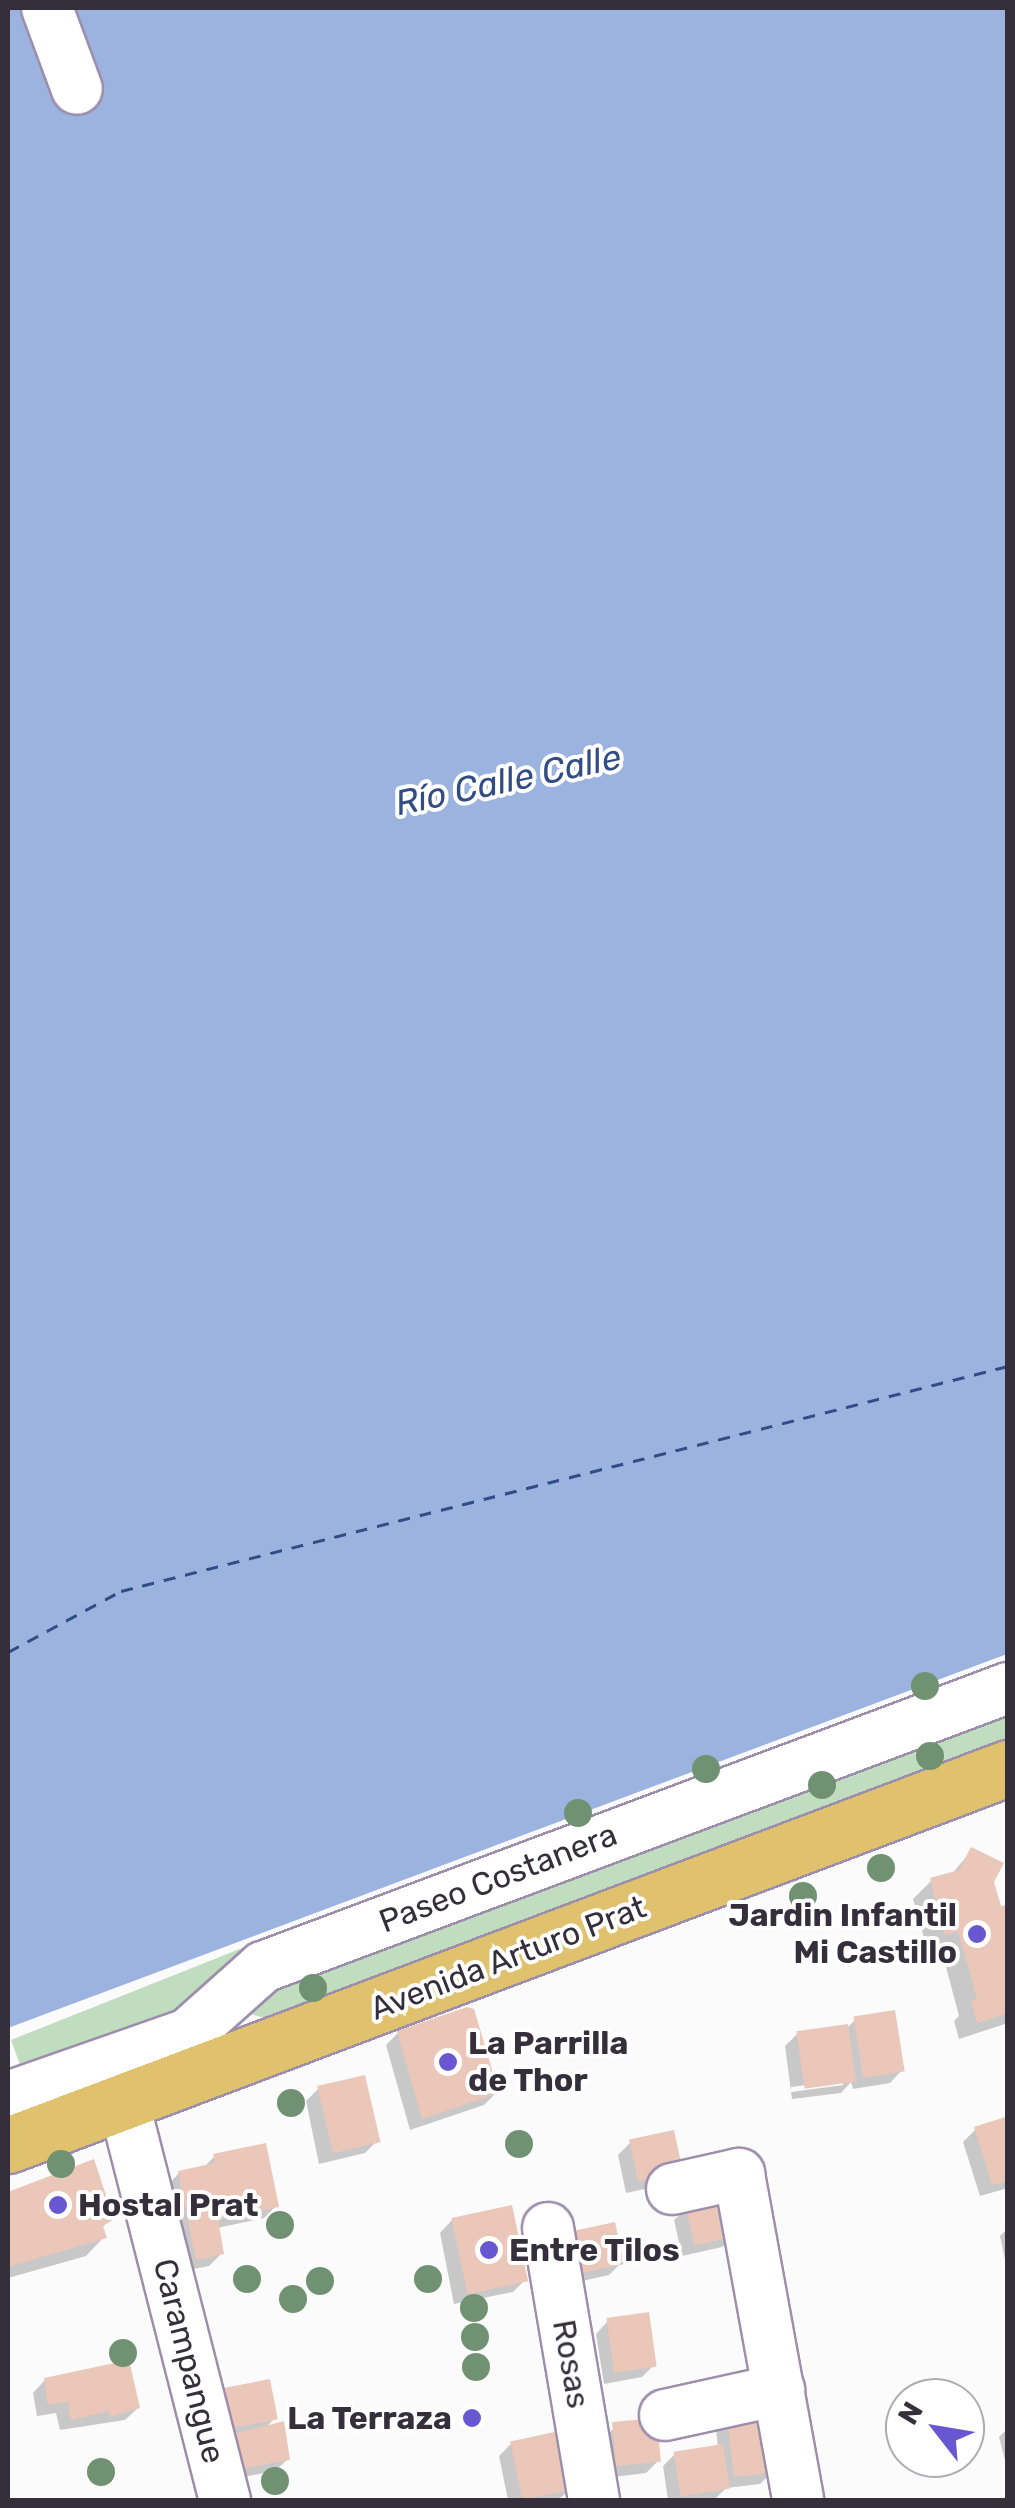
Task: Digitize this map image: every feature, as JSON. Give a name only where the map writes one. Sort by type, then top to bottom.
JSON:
[{"type":"main road","name":"Avenida Arturo Prat","points":[[8,2145],[1008,1768]]},
{"type":"street","points":[[47,8],[77,89]]},
{"type":"street","name":"Paseo Costanera","points":[[8,2097],[188,2034],[262,1967],[1008,1688]]},
{"type":"street","name":"Carampangue","points":[[124,2104],[224,2500]]},
{"type":"street","points":[[672,2188],[739,2174],[798,2500]]},
{"type":"street","name":"Rosas","points":[[548,2228],[594,2500]]},
{"type":"street","points":[[665,2415],[779,2390]]},
{"type":"green space","points":[[995,1707],[1007,1716],[1007,1746],[265,2018],[246,2013],[252,1984],[870,1755],[883,1762]]},
{"type":"green space","points":[[257,1942],[261,1952],[192,2018],[25,2078],[11,2040]]},
{"type":"water","name":"Río Calle Calle","points":[[8,8],[1007,8],[1007,1654],[8,2028]]},
{"type":"building","name":"Jardin Infantil Mi Castillo","points":[[971,1847],[1004,1863],[994,1882],[1001,1906],[1008,1905],[1008,2013],[977,2023],[971,2001],[977,1999],[958,1931],[945,1935],[930,1878],[959,1870]]},
{"type":"building","name":"La Parrilla de Thor","points":[[467,2007],[474,2009],[499,2093],[422,2119],[397,2031]]},
{"type":"building","points":[[895,2010],[905,2071],[863,2078],[854,2017]]},
{"type":"building","points":[[848,2024],[856,2081],[805,2089],[797,2031]]},
{"type":"building","points":[[365,2075],[381,2142],[333,2153],[317,2086]]},
{"type":"building","points":[[1008,2116],[1008,2181],[992,2185],[974,2127]]},
{"type":"building","points":[[674,2130],[683,2172],[638,2182],[629,2140]]},
{"type":"building","points":[[266,2143],[279,2207],[218,2219],[224,2254],[196,2260],[178,2171],[215,2163],[213,2154]]},
{"type":"building","name":"Hostal Prat","points":[[94,2159],[114,2219],[103,2226],[107,2238],[8,2267],[8,2192]]},
{"type":"building","points":[[729,2197],[737,2236],[694,2245],[686,2206]]},
{"type":"building","name":"Entre Tilos","points":[[512,2205],[528,2281],[468,2294],[451,2218]]},
{"type":"building","points":[[615,2222],[624,2264],[576,2274],[567,2232]]},
{"type":"building","points":[[649,2312],[657,2366],[614,2372],[606,2318]]},
{"type":"building","points":[[129,2360],[140,2408],[110,2417],[109,2411],[71,2420],[68,2402],[48,2405],[44,2378]]},
{"type":"building","points":[[270,2379],[278,2419],[233,2428],[225,2388]]},
{"type":"building","points":[[767,2402],[774,2473],[734,2477],[726,2406]]},
{"type":"building","points":[[657,2418],[661,2462],[616,2466],[612,2422]]},
{"type":"building","points":[[284,2421],[290,2460],[234,2470],[229,2435]]},
{"type":"building","points":[[559,2431],[571,2490],[523,2500],[510,2441]]},
{"type":"building","points":[[723,2444],[730,2488],[681,2496],[674,2452]]},
{"type":"ferry route","points":[[8,1652],[121,1591],[1008,1366]]},
{"type":"place","name":"Jardin Infantil Mi Castillo","points":[[977,1934]]},
{"type":"place","name":"La Parrilla de Thor","points":[[448,2062]]},
{"type":"place","name":"Hostal Prat","points":[[58,2205]]},
{"type":"place","name":"Entre Tilos","points":[[489,2250]]},
{"type":"place","name":"La Terraza","points":[[472,2418]]}]
